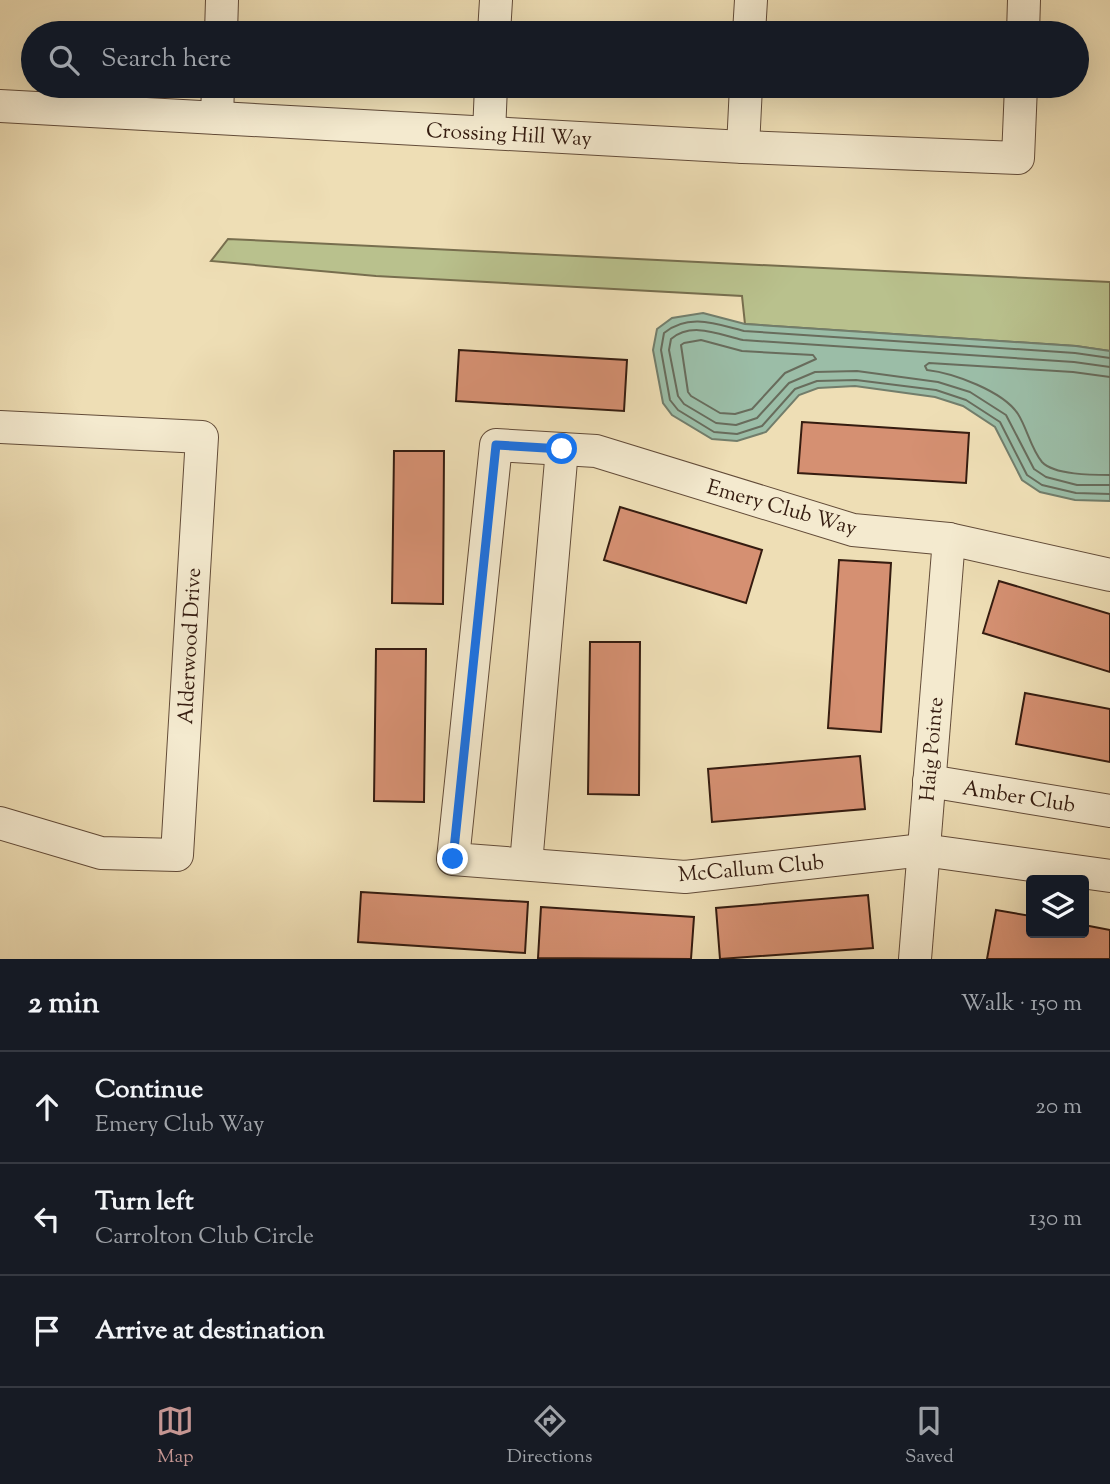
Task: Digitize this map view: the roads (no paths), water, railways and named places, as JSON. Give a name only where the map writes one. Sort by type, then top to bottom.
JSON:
[{"type":"street","points":[[221,21],[222,0]]},
{"type":"street","points":[[495,21],[496,0]]},
{"type":"street","points":[[750,21],[751,0]]},
{"type":"street","points":[[1023,21],[1024,0]]},
{"type":"street","points":[[217,118],[218,98]]},
{"type":"street","points":[[489,133],[490,98]]},
{"type":"street","points":[[743,148],[745,98]]},
{"type":"street","name":"Crossing Hill Way","points":[[0,106],[743,148],[1018,158],[1020,98]]},
{"type":"street","name":"Alderwood Drive","points":[[0,427],[202,437],[177,855],[102,853],[0,823]]},
{"type":"street","name":"Emery Club Way","points":[[453,859],[496,445],[596,451],[853,530],[949,540],[1110,575]]},
{"type":"street","points":[[526,864],[562,449]]},
{"type":"street","name":"Haig Pointe","points":[[915,959],[949,540]]},
{"type":"street","name":"Amber Club","points":[[929,781],[1110,811]]},
{"type":"street","points":[[923,850],[1110,876]]},
{"type":"street","name":"McCallum Club","points":[[453,859],[685,877],[923,850]]},
{"type":"water","points":[[703,313],[745,324],[1076,346],[1110,351],[1110,501],[1075,500],[1040,492],[1022,480],[995,427],[963,406],[935,397],[855,386],[818,388],[799,395],[766,432],[737,441],[712,439],[672,415],[663,403],[653,350],[657,329],[672,318]]}]
